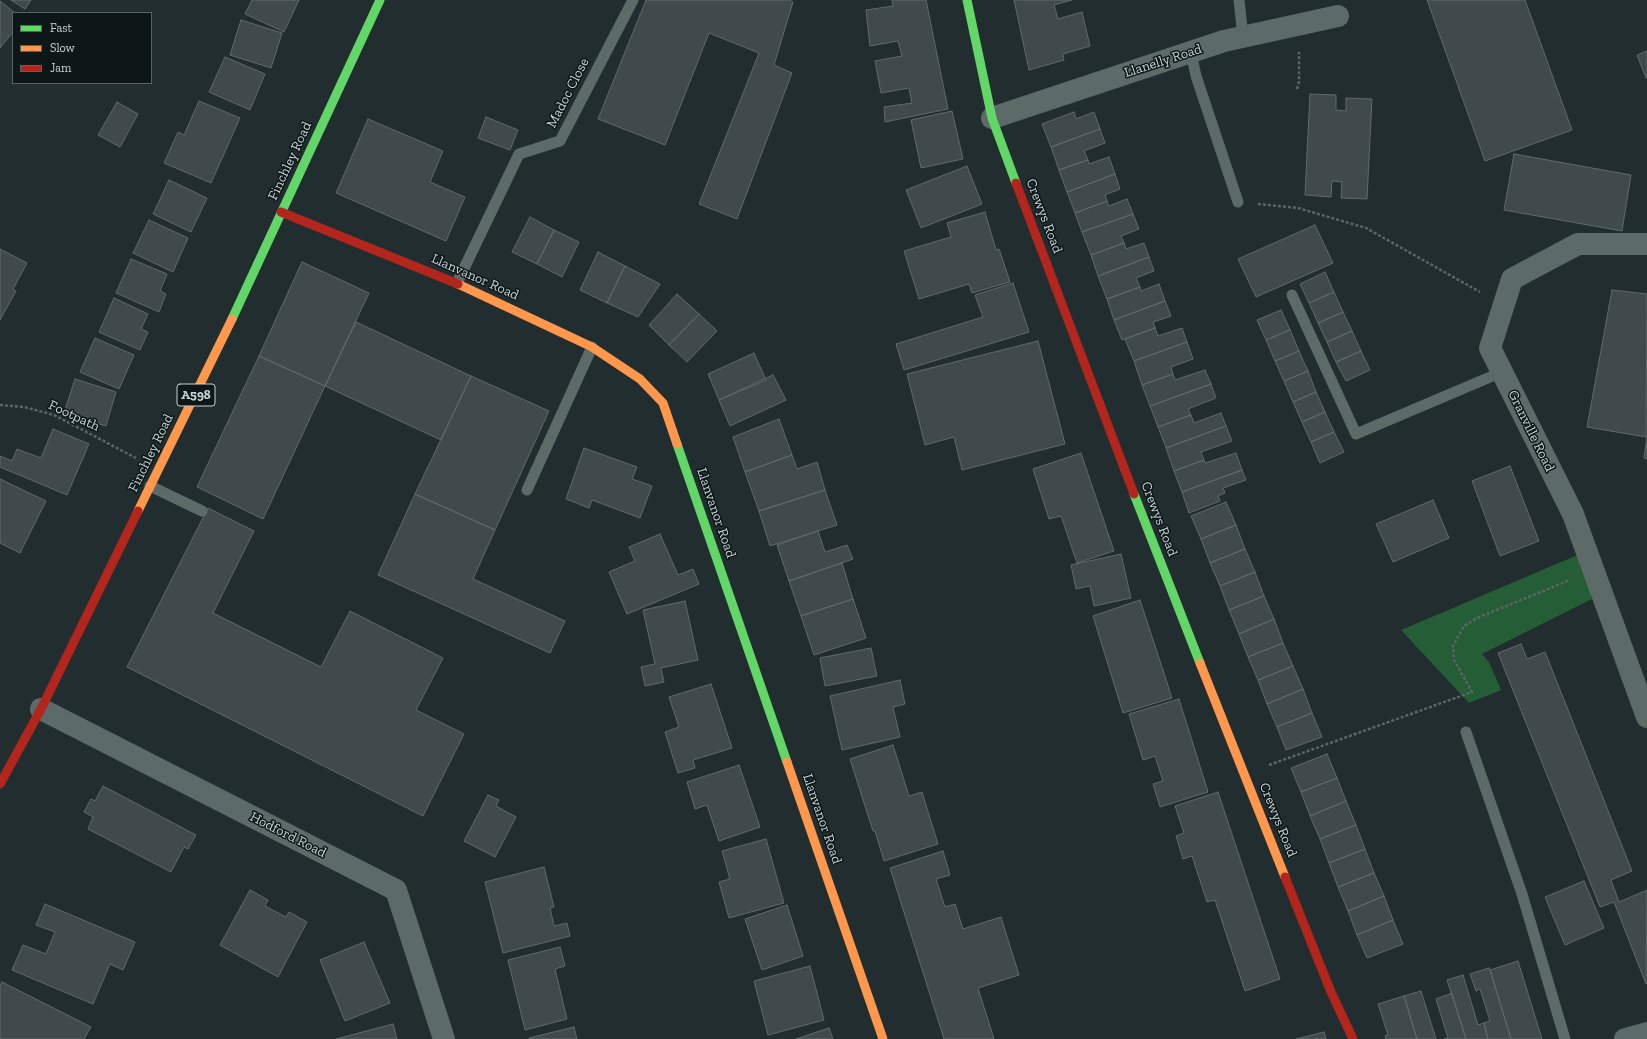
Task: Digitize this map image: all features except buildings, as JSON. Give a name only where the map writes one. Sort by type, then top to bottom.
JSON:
[{"type":"street","name":"Finchley Road","points":[[0,784],[41,709],[210,366],[380,0]]},
{"type":"street","name":"Crewys Road","points":[[967,0],[992,118],[1146,527],[1331,992],[1353,1039]]},
{"type":"street","name":"Llanelly Road","points":[[992,118],[1224,41],[1338,16]]},
{"type":"street","name":"Llanvanor Road","points":[[281,212],[457,283],[592,347],[640,379],[664,403],[883,1039]]},
{"type":"street","name":"Granville Road","points":[[1647,244],[1578,244],[1512,279],[1490,348],[1573,514],[1647,717]]},
{"type":"street","name":"Hodford Road","points":[[41,709],[396,890],[444,1039]]},
{"type":"street","points":[[1625,1039],[1647,1033]]},
{"type":"lane","name":"Madoc Close","points":[[457,283],[519,154],[560,141],[632,0]]},
{"type":"lane","points":[[1239,0],[1243,37]]},
{"type":"lane","points":[[1191,52],[1196,76],[1238,202]]},
{"type":"lane","points":[[1292,295],[1356,434],[1502,372]]},
{"type":"lane","points":[[527,490],[592,347]]},
{"type":"lane","points":[[150,486],[202,511]]},
{"type":"lane","points":[[1466,732],[1522,894],[1565,1039]]},
{"type":"path","points":[[1297,89],[1299,82],[1299,25]]},
{"type":"path","points":[[1238,202],[1298,208],[1366,228],[1504,305]]},
{"type":"path","name":"Footpath","points":[[0,405],[24,407],[54,415],[136,458]]},
{"type":"path","points":[[1244,774],[1472,692],[1454,660],[1453,646],[1464,626],[1477,618],[1594,570]]},
{"type":"green space","points":[[1587,551],[1602,594],[1482,654],[1489,662],[1501,690],[1469,703],[1401,630]]},
{"type":"traffic: fast","points":[[232,319],[380,0]]},
{"type":"traffic: fast","points":[[967,0],[992,118],[1016,183]]},
{"type":"traffic: fast","points":[[677,444],[787,762]]},
{"type":"traffic: fast","points":[[1134,494],[1200,663]]},
{"type":"traffic: slow","points":[[458,284],[592,347],[640,379],[663,403],[677,444]]},
{"type":"traffic: slow","points":[[138,511],[232,319]]},
{"type":"traffic: slow","points":[[1200,663],[1285,877]]},
{"type":"traffic: slow","points":[[787,762],[883,1039]]},
{"type":"traffic: jam","points":[[1016,183],[1134,494]]},
{"type":"traffic: jam","points":[[281,212],[458,284]]},
{"type":"traffic: jam","points":[[0,784],[41,709],[138,511]]},
{"type":"traffic: jam","points":[[1285,877],[1331,992],[1353,1039]]}]
